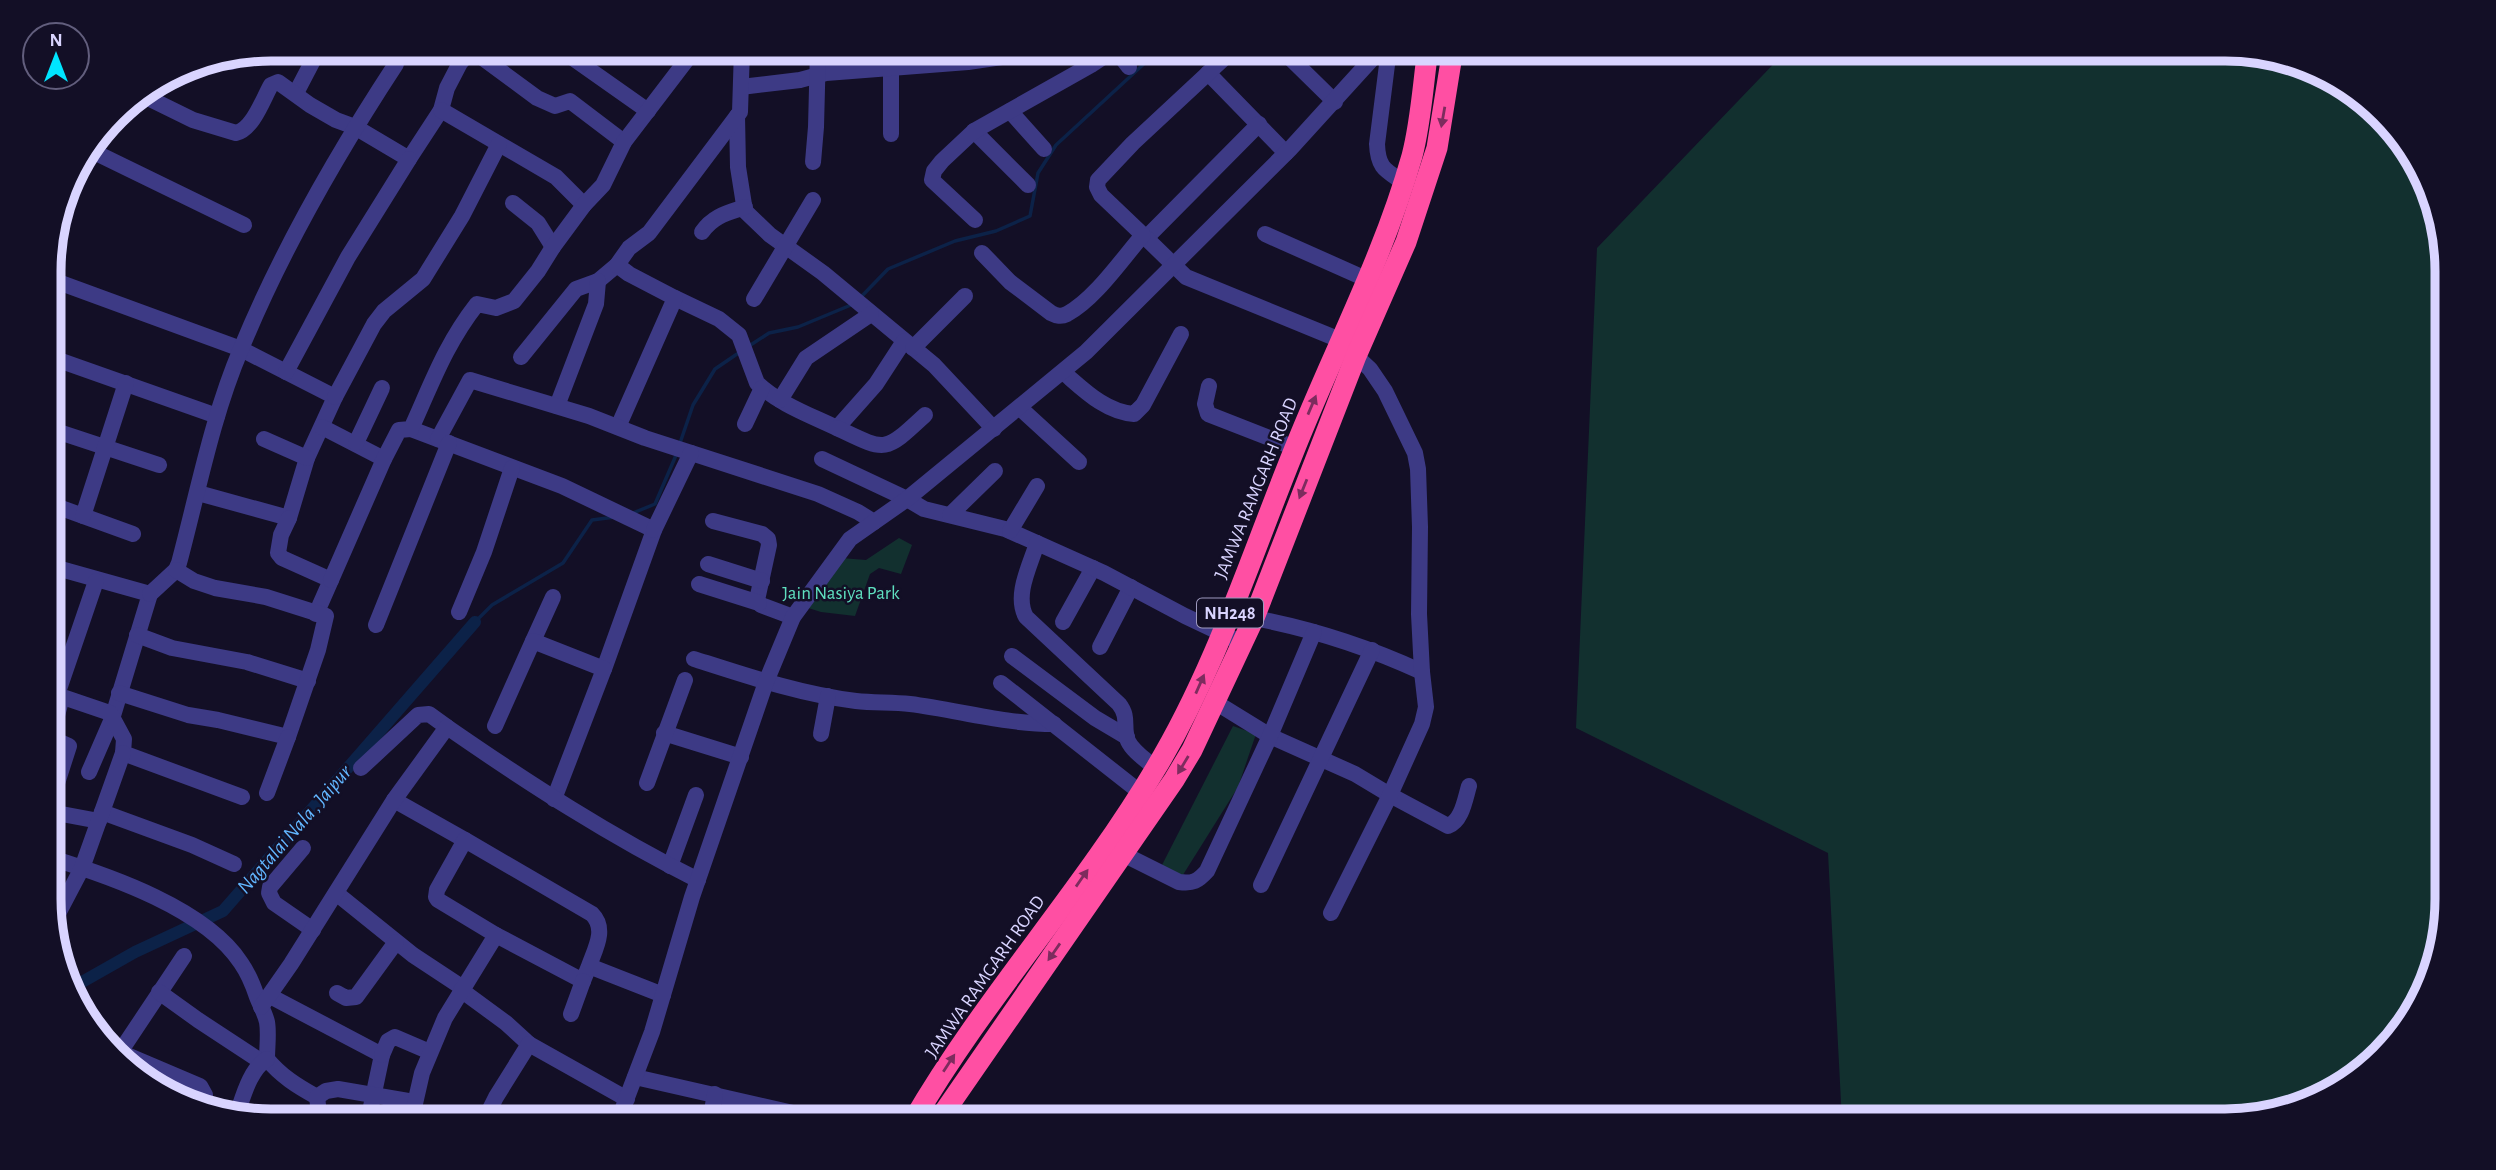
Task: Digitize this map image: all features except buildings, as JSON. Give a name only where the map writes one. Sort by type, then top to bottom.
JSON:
[{"type":"highway","name":"JAMWA RAMGARH ROAD","points":[[921,1109],[973,1027],[1141,793],[1199,688],[1295,448],[1390,224],[1416,135],[1426,61]]},
{"type":"highway","name":"NH248","points":[[948,1109],[1174,780],[1215,702],[1254,618],[1356,356],[1406,242],[1428,179],[1442,121],[1451,61]]},
{"type":"street","points":[[296,93],[313,61]]},
{"type":"street","points":[[89,772],[112,719],[150,594],[176,570],[217,416],[241,349],[286,252],[355,127],[396,61]]},
{"type":"street","points":[[286,372],[348,257],[441,110],[447,88],[461,61]]},
{"type":"street","points":[[487,61],[537,98],[555,107],[570,101],[624,142]]},
{"type":"street","points":[[577,61],[648,111]]},
{"type":"street","points":[[411,429],[439,363],[460,326],[477,304],[496,309],[514,301],[584,205],[603,186],[624,142],[685,61]]},
{"type":"street","points":[[520,356],[576,289],[597,281],[617,265],[629,248],[649,233],[740,113],[742,61]]},
{"type":"street","points":[[813,162],[818,61]]},
{"type":"street","points":[[890,61],[891,134]]},
{"type":"street","points":[[741,87],[826,73],[890,70],[929,61]]},
{"type":"street","points":[[975,220],[935,183],[932,176],[942,161],[974,131],[1095,61]]},
{"type":"street","points":[[1124,61],[1129,67]]},
{"type":"street","points":[[1221,61],[1133,143],[1098,180],[1097,187],[1101,195],[1186,277],[1340,340]]},
{"type":"street","points":[[1293,61],[1335,102]]},
{"type":"street","points":[[623,1109],[766,682],[793,617],[850,539],[908,499],[1086,352],[1286,153],[1371,61]]},
{"type":"street","points":[[1387,61],[1378,157],[1381,167],[1403,183]]},
{"type":"street","points":[[1208,73],[1286,153]]},
{"type":"street","points":[[151,99],[193,120],[236,133],[242,132],[249,125],[271,85],[278,82],[336,120],[355,127],[409,159]]},
{"type":"street","points":[[441,110],[556,177],[584,205]]},
{"type":"street","points":[[1010,111],[1044,149]]},
{"type":"street","points":[[737,116],[738,167],[746,211],[784,245],[934,365],[994,429]]},
{"type":"street","points":[[982,253],[1010,282],[1051,313],[1059,316],[1066,314],[1085,300],[1144,237],[1259,124]]},
{"type":"street","points":[[974,131],[1028,185]]},
{"type":"street","points":[[331,580],[282,558],[278,552],[307,458],[335,397],[374,324],[392,304],[423,279],[462,216],[499,144]]},
{"type":"street","points":[[97,154],[244,225]]},
{"type":"street","points":[[754,299],[813,200]]},
{"type":"street","points":[[513,204],[538,223],[552,247]]},
{"type":"street","points":[[702,232],[709,222],[718,216],[745,207]]},
{"type":"street","points":[[1265,234],[1366,279]]},
{"type":"street","points":[[617,265],[629,274],[719,320],[739,335],[757,383],[762,388],[780,400],[837,428],[882,447],[896,442],[925,415]]},
{"type":"street","points":[[557,406],[596,304],[597,281]]},
{"type":"street","points":[[62,283],[241,349],[335,397]]},
{"type":"street","points":[[837,428],[909,345],[965,296]]},
{"type":"street","points":[[618,428],[675,298]]},
{"type":"street","points":[[780,400],[806,358],[869,312]]},
{"type":"street","points":[[1063,372],[1099,401],[1134,414],[1143,405],[1181,334]]},
{"type":"street","points":[[1331,913],[1390,795],[1426,707],[1419,614],[1420,527],[1415,453],[1385,391],[1370,369],[1356,356]]},
{"type":"street","points":[[62,361],[217,416]]},
{"type":"street","points":[[376,625],[444,441],[470,380],[557,406],[818,494],[874,522]]},
{"type":"street","points":[[83,516],[126,383]]},
{"type":"street","points":[[1209,386],[1205,404],[1208,414],[1295,448]]},
{"type":"street","points":[[356,443],[382,388]]},
{"type":"street","points":[[746,424],[762,388]]},
{"type":"street","points":[[1020,408],[1079,462]]},
{"type":"street","points":[[322,426],[384,459]]},
{"type":"street","points":[[316,614],[399,430],[411,429],[562,486],[654,530]]},
{"type":"street","points":[[62,433],[159,465]]},
{"type":"street","points":[[264,439],[307,458]]},
{"type":"street","points":[[554,799],[684,451]]},
{"type":"street","points":[[822,460],[924,509],[1010,531],[1093,568],[1242,643]]},
{"type":"street","points":[[459,612],[484,552],[512,468]]},
{"type":"street","points":[[950,515],[995,471]]},
{"type":"street","points":[[1010,531],[1038,486]]},
{"type":"street","points":[[198,493],[289,518]]},
{"type":"street","points":[[62,508],[133,534]]},
{"type":"street","points":[[713,521],[762,534],[768,539],[769,545],[757,597],[759,603]]},
{"type":"street","points":[[1037,543],[1020,603],[1026,617],[1125,711],[1130,744],[1156,769]]},
{"type":"street","points":[[708,564],[762,581]]},
{"type":"street","points":[[1063,622],[1093,568]]},
{"type":"street","points":[[62,570],[150,594]]},
{"type":"street","points":[[176,570],[194,581],[215,588],[266,597],[326,616],[325,628],[308,681],[267,793]]},
{"type":"street","points":[[61,682],[96,581]]},
{"type":"street","points":[[699,584],[793,617]]},
{"type":"street","points":[[1100,647],[1131,587]]},
{"type":"street","points":[[495,726],[553,597]]},
{"type":"street","points":[[1254,618],[1314,632],[1372,650],[1422,671]]},
{"type":"street","points":[[1123,854],[1170,879],[1189,883],[1199,880],[1207,871],[1270,736],[1314,632]]},
{"type":"street","points":[[137,635],[172,648],[247,662],[308,681]]},
{"type":"street","points":[[533,641],[604,670]]},
{"type":"street","points":[[1261,884],[1372,650]]},
{"type":"street","points":[[1012,656],[1095,718],[1127,737]]},
{"type":"street","points":[[694,659],[766,682],[855,701],[908,704],[1014,723],[1054,724]]},
{"type":"street","points":[[647,783],[685,680]]},
{"type":"street","points":[[1001,683],[1141,793]]},
{"type":"street","points":[[119,693],[188,715],[288,737]]},
{"type":"street","points":[[61,696],[110,713],[124,740],[123,752],[82,867],[62,907]]},
{"type":"street","points":[[821,734],[828,696]]},
{"type":"street","points":[[1215,702],[1270,736],[1354,774],[1448,826],[1457,820],[1469,786]]},
{"type":"street","points":[[361,768],[418,715],[429,714],[554,799],[613,835],[698,880]]},
{"type":"street","points":[[266,1001],[394,800],[447,727]]},
{"type":"street","points":[[664,733],[741,757]]},
{"type":"street","points":[[61,743],[69,746],[61,770]]},
{"type":"street","points":[[123,752],[242,797]]},
{"type":"street","points":[[670,866],[696,795]]},
{"type":"street","points":[[394,800],[598,920],[600,932],[571,1014]]},
{"type":"street","points":[[61,813],[100,817],[192,845],[234,864]]},
{"type":"street","points":[[465,840],[437,890],[436,897],[496,935],[583,982]]},
{"type":"street","points":[[303,848],[270,887],[269,893],[274,903],[313,930]]},
{"type":"street","points":[[61,861],[164,901],[214,935],[240,961],[266,1001],[267,1022],[264,1061],[240,1107]]},
{"type":"street","points":[[336,893],[396,942],[506,1023],[529,1044],[627,1099]]},
{"type":"street","points":[[413,1109],[430,1052],[444,1018],[496,935]]},
{"type":"street","points":[[337,993],[346,998],[356,997],[396,942]]},
{"type":"street","points":[[120,1044],[184,956]]},
{"type":"street","points":[[589,966],[663,995]]},
{"type":"street","points":[[159,992],[264,1061],[294,1085],[317,1097]]},
{"type":"street","points":[[266,1001],[382,1055]]},
{"type":"street","points":[[370,1109],[382,1055],[388,1041],[395,1037],[430,1052]]},
{"type":"street","points":[[490,1109],[529,1044]]},
{"type":"street","points":[[158,1076],[200,1087],[204,1098]]},
{"type":"street","points":[[635,1077],[771,1109]]},
{"type":"street","points":[[317,1097],[331,1090],[414,1102]]},
{"type":"street","points":[[712,1109],[715,1094]]},
{"type":"street","points":[[317,1097],[318,1109]]},
{"type":"green space","points":[[1776,61],[2253,63],[2293,72],[2330,89],[2373,123],[2407,166],[2428,217],[2433,243],[2435,899],[2431,940],[2419,979],[2407,1004],[2391,1027],[2363,1057],[2342,1073],[2293,1098],[2239,1108],[1841,1108],[1828,853],[1576,728],[1597,248]]},
{"type":"green space","name":"Jain Nasiya Park","points":[[899,538],[912,545],[901,574],[879,568],[870,574],[855,616],[821,612],[802,606],[841,558],[866,560]]},
{"type":"green space","points":[[1233,726],[1256,734],[1238,787],[1181,878],[1161,867]]},
{"type":"waterway","points":[[860,298],[888,269],[955,241],[996,231],[1030,216],[1038,173],[1056,145],[1147,61]]},
{"type":"waterway","points":[[749,346],[769,333],[798,327],[851,305]]},
{"type":"waterway","points":[[679,446],[693,405],[715,369],[740,352]]},
{"type":"waterway","points":[[633,513],[655,504],[677,453]]},
{"type":"waterway","points":[[475,622],[492,605],[563,563],[592,520],[615,517]]},
{"type":"waterway","name":"Nagtalai Nala , Jaipur","points":[[79,984],[135,952],[223,911],[475,622]]}]
